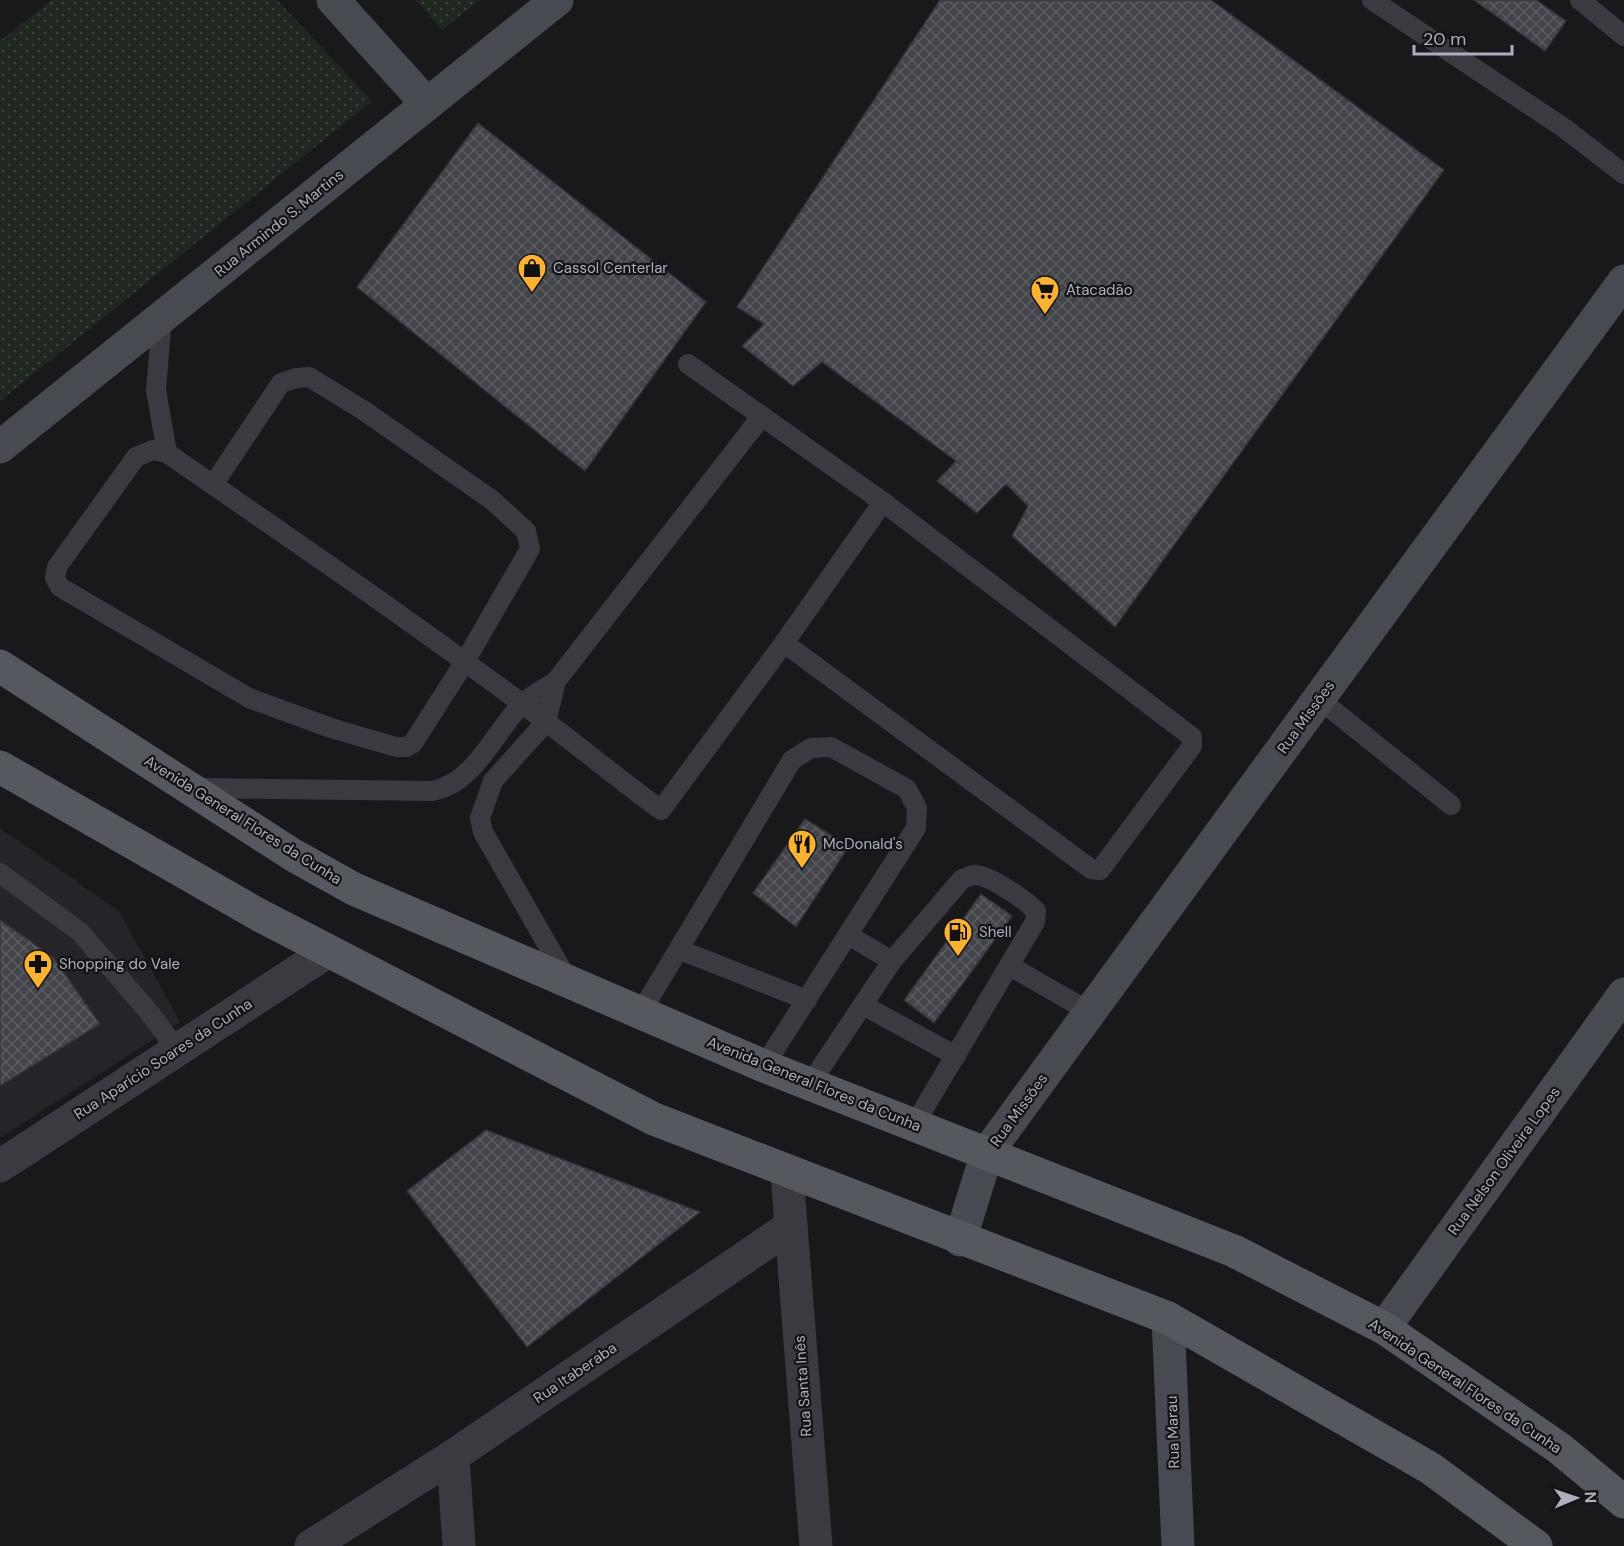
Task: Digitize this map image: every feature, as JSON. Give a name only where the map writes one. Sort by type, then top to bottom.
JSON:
[{"type":"main road","name":"Avenida General Flores da Cunha","points":[[0,666],[293,855],[354,889],[764,1066],[1234,1251],[1384,1328],[1559,1448],[1624,1502]]},
{"type":"main road","points":[[0,767],[33,788],[327,952],[654,1119],[960,1240],[1168,1318],[1430,1468],[1536,1546]]},
{"type":"street","points":[[333,0],[427,104]]},
{"type":"street","name":"Rua Armindo S. Martins","points":[[0,447],[557,0]]},
{"type":"street","name":"Rua Missões","points":[[960,1240],[987,1153],[1624,280]]},
{"type":"street","name":"Rua Aparício Soares da Cunha","points":[[0,1166],[327,952]]},
{"type":"street","name":"Rua Nelson Oliveira Lopes","points":[[1384,1328],[1624,994]]},
{"type":"street","points":[[787,1171],[791,1226]]},
{"type":"street","name":"Rua Itaberaba","points":[[311,1546],[453,1456],[791,1226]]},
{"type":"street","name":"Rua Santa Inês","points":[[791,1226],[816,1546]]},
{"type":"street","name":"Rua Marau","points":[[1168,1318],[1178,1546]]},
{"type":"street","points":[[453,1456],[459,1546]]},
{"type":"lane","points":[[1372,0],[1564,128],[1624,174]]},
{"type":"lane","points":[[1580,0],[1624,36]]},
{"type":"lane","points":[[162,317],[156,390],[167,453]]},
{"type":"lane","points":[[688,364],[883,502],[1187,732],[1192,737],[1192,747],[1100,870],[1096,871],[784,643]]},
{"type":"lane","points":[[213,485],[281,383],[309,377],[363,410],[492,500],[526,531],[530,549],[464,663],[413,743],[407,747],[396,747],[331,728],[249,698],[60,587],[55,578],[57,567],[136,457],[153,450],[167,453],[464,663],[546,722],[599,765],[661,810],[784,643],[883,502]]},
{"type":"lane","points":[[189,788],[432,792],[455,784],[472,767],[522,705],[556,681],[762,416]]},
{"type":"lane","points":[[556,681],[546,722],[493,781],[480,818],[483,832],[570,983]]},
{"type":"lane","points":[[1318,699],[1451,805]]},
{"type":"lane","points":[[641,1012],[792,760],[811,748],[831,747],[907,789],[917,808],[916,828],[764,1066]]},
{"type":"lane","points":[[0,873],[80,932],[149,1012],[177,1050]]},
{"type":"lane","points":[[810,1084],[892,961],[962,879],[974,874],[987,878],[1029,904],[1036,911],[1035,922],[914,1125]]},
{"type":"lane","points":[[848,935],[892,961]]},
{"type":"lane","points":[[680,950],[807,1000]]},
{"type":"lane","points":[[1010,966],[1090,1012]]},
{"type":"lane","points":[[863,1005],[956,1056]]},
{"type":"shaded area","points":[[52,0],[277,0],[372,101],[0,401],[0,41]]},
{"type":"shaded area","points":[[416,0],[480,0],[442,30]]},
{"type":"shaded area","points":[[0,828],[119,911],[180,1022],[0,1138]]},
{"type":"building","name":"Atacadão","points":[[940,0],[1211,0],[1444,170],[1115,627],[1012,536],[1028,506],[1006,484],[977,513],[937,481],[956,461],[822,362],[793,386],[742,346],[764,324],[737,307]]},
{"type":"building","points":[[1474,0],[1536,0],[1566,21],[1545,51]]},
{"type":"building","name":"Cassol Centerlar","points":[[478,123],[706,302],[585,471],[357,287]]},
{"type":"building","name":"McDonald's","points":[[805,819],[849,846],[796,927],[753,893]]},
{"type":"building","name":"Shell","points":[[981,894],[1012,916],[934,1023],[904,1000]]},
{"type":"building","name":"Shopping do Vale","points":[[0,920],[53,957],[100,1024],[0,1086]]},
{"type":"building","points":[[486,1130],[700,1212],[527,1347],[407,1191]]},
{"type":"place","name":"Cassol Centerlar","points":[[532,294]]},
{"type":"place","name":"Atacadão","points":[[1045,316]]},
{"type":"place","name":"McDonald's","points":[[802,870]]},
{"type":"place","name":"Shell","points":[[958,958]]},
{"type":"place","name":"Shopping do Vale","points":[[38,990]]}]
